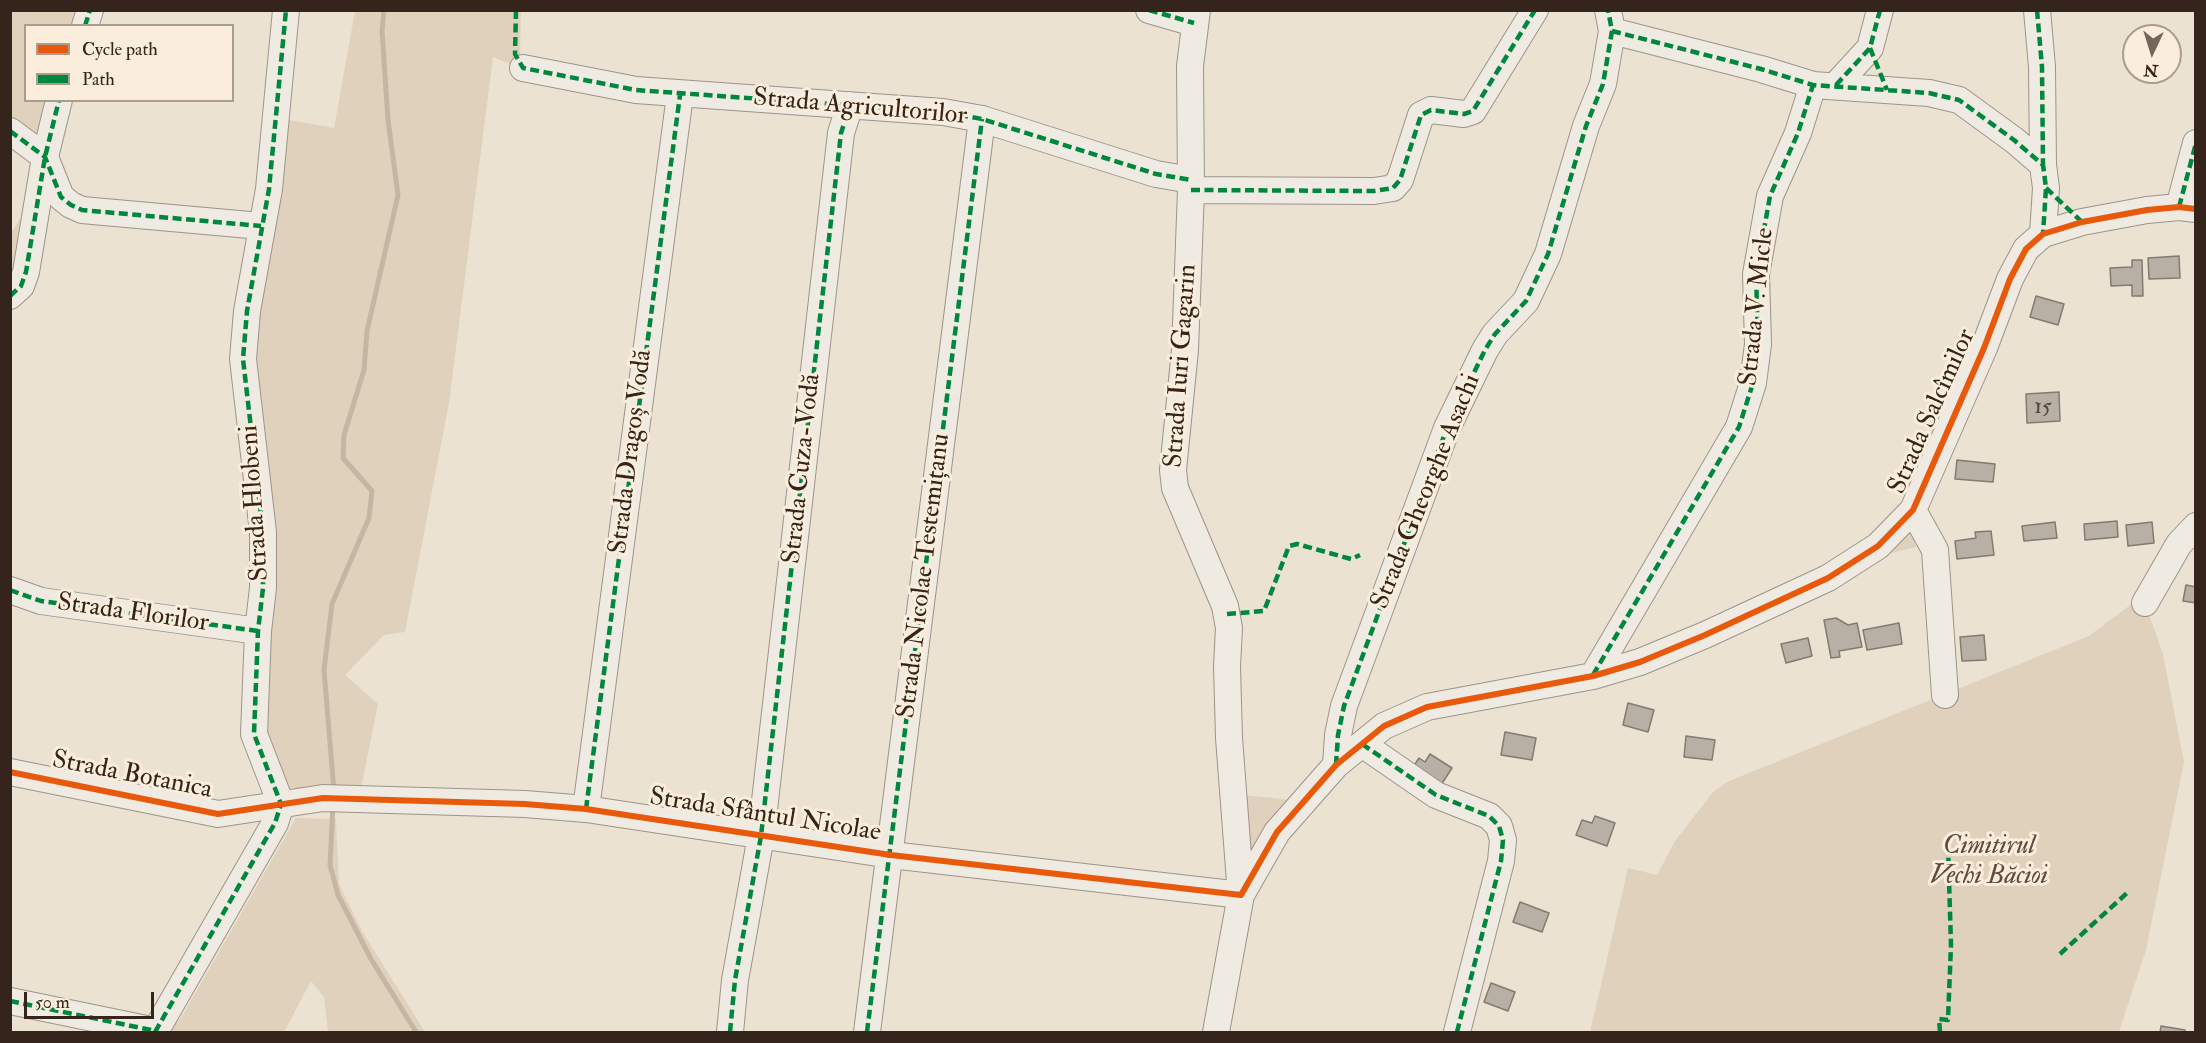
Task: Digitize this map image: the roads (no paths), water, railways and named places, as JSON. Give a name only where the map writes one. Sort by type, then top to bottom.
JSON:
[{"type":"street","name":"Strada Hlobeni","points":[[281,804],[254,734],[258,631],[263,588],[263,532],[243,359],[247,311],[269,189],[277,126],[286,10]]},
{"type":"street","points":[[1149,10],[1196,17]]},
{"type":"street","name":"Strada Agricultorilor","points":[[523,68],[636,90],[680,95],[943,112],[982,119],[1191,185],[1374,191],[1393,188],[1400,180],[1421,115],[1431,110],[1464,114],[1473,111],[1535,10]]},
{"type":"street","points":[[1824,85],[1870,48],[1880,10]]},
{"type":"street","points":[[2037,10],[2042,67],[2043,234],[2082,222],[2187,208],[2196,143]]},
{"type":"street","name":"Strada Iuri Gagarin","points":[[1196,17],[1190,66],[1191,185],[1185,350],[1173,470],[1175,488],[1225,606],[1230,628],[1227,666],[1229,738],[1241,895],[1216,1032]]},
{"type":"street","points":[[1610,21],[1750,66],[1824,85],[1929,93],[1959,100],[2014,140],[2082,222]]},
{"type":"street","name":"Strada Gheorghe Asachi","points":[[1336,765],[1338,735],[1344,706],[1447,428],[1485,350],[1495,334],[1526,301],[1548,254],[1586,126],[1603,84],[1610,21]]},
{"type":"street","points":[[1870,48],[1887,90]]},
{"type":"street","name":"Strada V. Micle","points":[[1593,676],[1739,428],[1753,383],[1758,344],[1756,274],[1770,196],[1797,133],[1824,85]]},
{"type":"street","name":"Strada Dragoș Vodă","points":[[586,809],[680,95]]},
{"type":"street","points":[[10,296],[21,286],[30,253],[45,157],[59,102]]},
{"type":"street","name":"Strada Cuza-Vodă","points":[[730,1032],[735,980],[761,836],[841,133],[850,105]]},
{"type":"street","name":"Strada Nicolae Testemițanu","points":[[867,1032],[982,119]]},
{"type":"street","points":[[10,131],[45,157],[61,197],[70,205],[82,210],[261,226]]},
{"type":"street","name":"Strada Salcîmilor","points":[[1362,744],[1384,726],[1427,707],[1593,676],[1640,662],[1705,635],[1828,578],[1878,546],[1913,510],[1984,348],[2010,279],[2026,249],[2043,234]]},
{"type":"street","points":[[1913,510],[1935,550],[1946,695]]},
{"type":"street","points":[[2145,603],[2179,544],[2196,526]]},
{"type":"street","name":"Strada Florilor","points":[[10,590],[41,601],[258,631]]},
{"type":"street","points":[[1241,895],[1277,832],[1336,765],[1362,744],[1436,795],[1489,816],[1499,826],[1503,840],[1501,861],[1457,1032]]},
{"type":"street","name":"Strada Botanica","points":[[10,772],[218,814],[281,804]]},
{"type":"street","name":"Strada Sfântul Nicolae","points":[[281,804],[334,799],[525,804],[586,809],[891,855],[1241,895]]},
{"type":"street","points":[[10,1001],[156,1032],[275,823],[281,804]]},
{"type":"waterway","points":[[334,791],[324,670],[332,604],[369,518],[372,491],[343,458],[344,435],[364,370],[367,331],[398,195],[388,120],[382,30],[384,10]]},
{"type":"waterway","points":[[333,804],[330,865],[338,895],[371,959],[416,1032]]},
{"type":"park label","name":"Cimitirul Vechi Băcioi","points":[[1989,862]]}]
